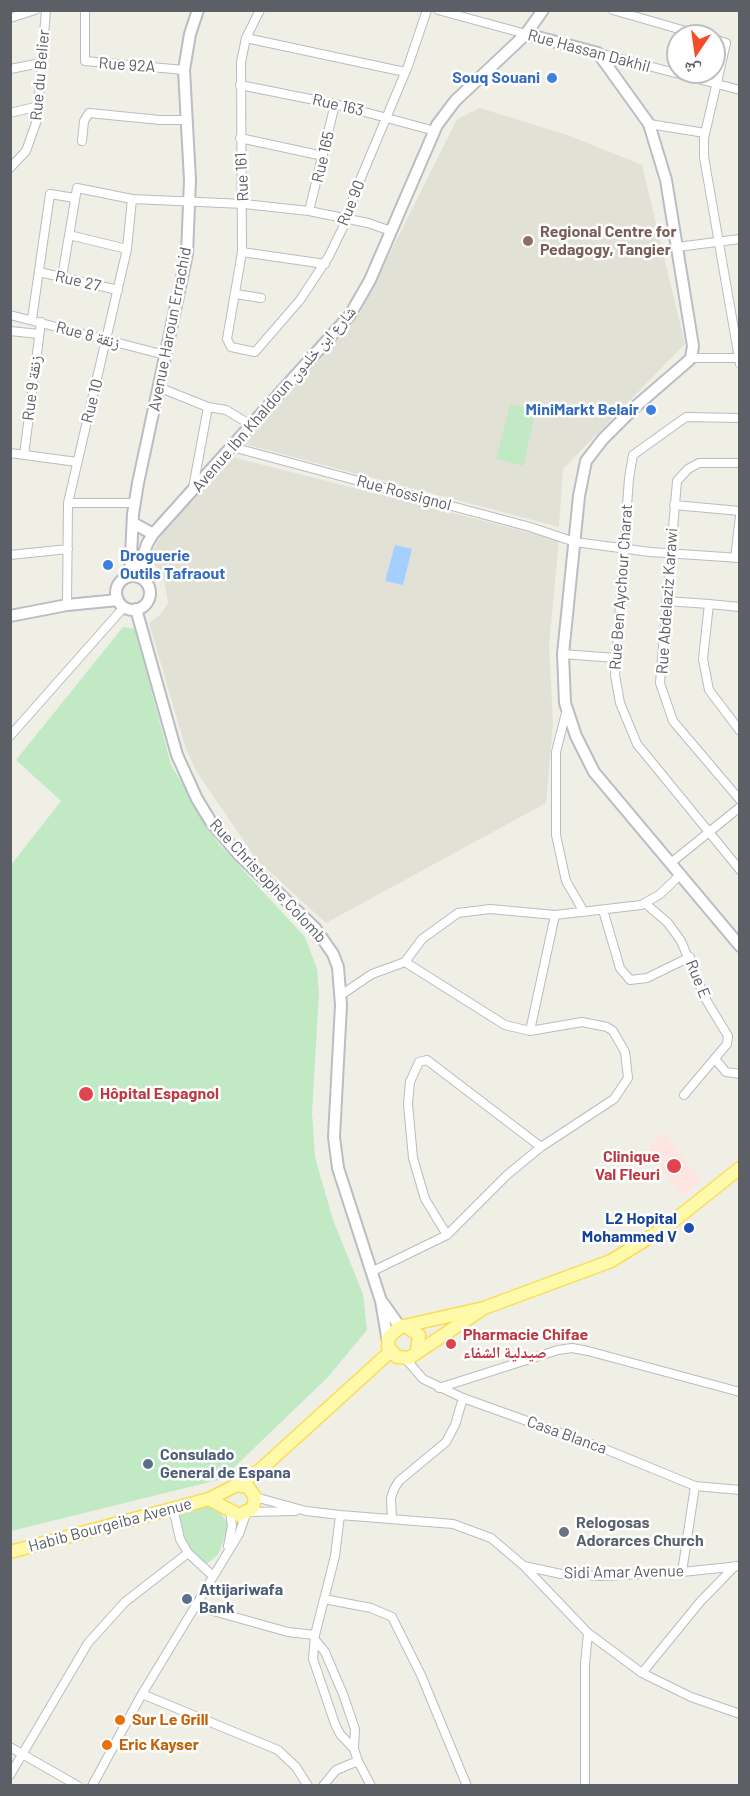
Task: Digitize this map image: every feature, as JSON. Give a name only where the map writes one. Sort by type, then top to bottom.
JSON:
[{"type":"main road","points":[[484,1308],[405,1358],[397,1357],[389,1347],[392,1332],[403,1326],[484,1308],[612,1261],[666,1227],[740,1167]]},
{"type":"main road","points":[[403,1326],[419,1335],[417,1352]]},
{"type":"main road","name":"Habib Bourgeiba Avenue","points":[[10,1552],[208,1499],[230,1489],[260,1470],[389,1347]]},
{"type":"main road","points":[[253,1494],[243,1485],[230,1489],[225,1500],[238,1513],[253,1508],[253,1494],[260,1470]]},
{"type":"main road","name":"Habib Bourgeiba Avenue","points":[[208,1499],[238,1513]]},
{"type":"street","points":[[10,18],[35,10]]},
{"type":"street","name":"Rue du Belier","points":[[10,168],[26,151],[35,128],[39,106],[45,10]]},
{"type":"street","name":"Rue 92A","points":[[85,10],[85,61],[184,70]]},
{"type":"street","name":"Avenue Haroun Errachid","points":[[134,576],[135,503],[185,269],[190,202],[184,70],[198,10]]},
{"type":"street","name":"Rue 161","points":[[229,346],[227,339],[242,252],[244,204],[240,85],[246,38],[260,10]]},
{"type":"street","name":"Rue 90","points":[[229,346],[252,352],[260,350],[325,264],[347,219],[352,198],[405,72],[427,10]]},
{"type":"street","name":"Rue Hassan Dakhil","points":[[438,10],[666,71]]},
{"type":"street","name":"Avenue Ibn Khaldoun شارع ابن خلدون","points":[[134,576],[153,534],[350,315],[364,292],[435,131],[455,101],[526,34],[543,10]]},
{"type":"street","points":[[613,10],[666,25]]},
{"type":"street","points":[[246,38],[405,72]]},
{"type":"street","points":[[598,53],[649,124],[666,180],[693,346],[691,357],[635,407],[590,456],[583,474],[563,654],[563,692],[579,744],[594,772],[672,862],[740,946]]},
{"type":"street","points":[[10,69],[41,63]]},
{"type":"street","points":[[691,357],[739,360],[705,168],[705,133],[717,84]]},
{"type":"street","name":"Rue Hassan Dakhil","points":[[717,84],[740,90]]},
{"type":"street","name":"Rue 163","points":[[240,85],[386,116],[435,131]]},
{"type":"street","name":"Rue 165","points":[[309,211],[335,104]]},
{"type":"street","points":[[10,113],[39,106]]},
{"type":"street","points":[[82,141],[84,121],[89,112],[160,120],[186,120]]},
{"type":"street","points":[[649,124],[705,133]]},
{"type":"street","points":[[240,138],[323,156]]},
{"type":"street","points":[[62,277],[77,188],[132,199],[244,204],[309,211],[391,231]]},
{"type":"street","name":"Rue 9 زنقة","points":[[24,455],[39,334],[36,320],[39,272],[50,194],[75,198]]},
{"type":"street","name":"Rue 10","points":[[67,605],[68,503],[127,249],[132,199]]},
{"type":"street","points":[[69,235],[127,249]]},
{"type":"street","points":[[677,247],[740,239]]},
{"type":"street","points":[[242,252],[325,264]]},
{"type":"street","name":"Rue 27","points":[[39,272],[118,290]]},
{"type":"street","points":[[236,294],[261,298]]},
{"type":"street","name":"Rue 8 زنقة","points":[[10,315],[165,355]]},
{"type":"street","points":[[10,331],[39,334]]},
{"type":"street","points":[[158,387],[208,407],[226,410],[251,425]]},
{"type":"street","points":[[193,492],[208,407]]},
{"type":"street","name":"Rue Ben Aychour Charat","points":[[740,418],[686,417],[634,453],[629,478],[615,658],[616,686],[634,738],[740,870]]},
{"type":"street","name":"Rue Rossignol","points":[[231,447],[530,527],[575,542],[624,549],[737,558]]},
{"type":"street","points":[[10,453],[77,462]]},
{"type":"street","name":"Rue Abdelaziz Karawi","points":[[740,463],[703,462],[691,466],[677,481],[660,683],[668,710],[682,733],[740,800]]},
{"type":"street","points":[[68,503],[135,503]]},
{"type":"street","points":[[674,505],[740,511]]},
{"type":"street","points":[[737,558],[740,516]]},
{"type":"street","points":[[133,523],[153,534]]},
{"type":"street","points":[[10,555],[68,549]]},
{"type":"street","points":[[10,616],[67,605],[121,603],[136,609],[145,605],[150,596],[149,585],[134,576],[118,586],[121,603]]},
{"type":"street","points":[[666,601],[740,608]]},
{"type":"street","points":[[10,735],[121,603]]},
{"type":"street","points":[[709,604],[703,659],[709,690],[718,705],[740,731]]},
{"type":"street","name":"Rue Christophe Colomb","points":[[136,609],[168,728],[180,763],[197,800],[211,822],[239,855],[301,913],[326,943],[338,967],[341,994],[334,1137],[338,1168],[381,1301],[389,1347]]},
{"type":"street","points":[[563,654],[615,658]]},
{"type":"street","points":[[567,709],[556,752],[557,842],[566,881],[584,912]]},
{"type":"street","points":[[672,862],[740,807]]},
{"type":"street","points":[[341,994],[372,975],[405,962],[422,939],[465,910],[517,910],[555,915],[646,904],[681,874]]},
{"type":"street","name":"Rue E","points":[[646,904],[668,923],[690,957],[705,998],[728,1036],[727,1044],[715,1059]]},
{"type":"street","points":[[603,910],[620,968],[630,980],[647,978],[690,957]]},
{"type":"street","points":[[530,1031],[555,915]]},
{"type":"street","points":[[372,1272],[447,1235],[494,1187],[541,1147],[614,1099],[628,1078],[628,1065],[620,1040],[607,1027],[582,1022],[530,1031],[505,1025],[405,962]]},
{"type":"street","points":[[684,1095],[715,1059],[726,1072],[740,1074]]},
{"type":"street","points":[[447,1235],[425,1199],[413,1158],[408,1104],[410,1082],[419,1062],[427,1060],[541,1147]]},
{"type":"street","name":"Rue Christophe Colomb","points":[[381,1301],[403,1326]]},
{"type":"street","points":[[439,1388],[558,1350],[572,1348],[740,1392]]},
{"type":"street","name":"Casa Blanca","points":[[405,1358],[417,1374],[439,1388],[463,1398],[605,1449],[694,1486],[740,1490]]},
{"type":"street","points":[[392,1519],[391,1498],[394,1489],[399,1481],[446,1442],[455,1425],[463,1398]]},
{"type":"street","points":[[682,1572],[694,1486]]},
{"type":"street","name":"Sidi Amar Avenue","points":[[253,1494],[306,1511]]},
{"type":"street","points":[[173,1508],[180,1539],[188,1553],[213,1576]]},
{"type":"street","name":"Sidi Amar Avenue","points":[[238,1513],[306,1511],[440,1522],[467,1528],[491,1538],[524,1566],[561,1574],[682,1572],[737,1566]]},
{"type":"street","points":[[227,1550],[238,1513]]},
{"type":"street","points":[[92,1785],[142,1694],[227,1550],[239,1534],[238,1513]]},
{"type":"street","points":[[340,1515],[313,1659],[324,1695],[340,1734],[354,1749]]},
{"type":"street","points":[[10,1775],[88,1643],[125,1602],[188,1553]]},
{"type":"street","points":[[524,1566],[588,1633],[642,1673],[691,1697],[740,1714]]},
{"type":"street","points":[[642,1673],[700,1602],[737,1566]]},
{"type":"street","points":[[324,1599],[371,1608],[392,1617],[421,1675],[467,1785]]},
{"type":"street","points":[[195,1606],[316,1638],[325,1652],[343,1694],[355,1729],[354,1749],[371,1785]]},
{"type":"street","points":[[585,1785],[585,1664],[588,1633]]},
{"type":"street","points":[[142,1694],[278,1750],[296,1767],[308,1785]]},
{"type":"street","points":[[10,1747],[78,1785]]},
{"type":"street","points":[[323,1785],[336,1770],[358,1761]]},
{"type":"shaded area","name":"Regional Centre for Pedagogy, Tangier","points":[[480,108],[570,136],[642,165],[685,344],[563,469],[559,527],[244,444],[358,317],[457,119]]},
{"type":"shaded area","points":[[232,457],[559,540],[549,645],[553,724],[546,803],[326,923],[257,860],[196,771],[185,746],[149,623],[160,615],[168,603],[163,573],[151,562],[153,551],[165,528],[197,487]]},
{"type":"shaded area","name":"Clinique Val Fleuri","points":[[662,1130],[702,1180],[683,1196],[646,1152]]},
{"type":"green space","points":[[510,404],[536,410],[523,466],[496,459]]},
{"type":"green space","points":[[123,627],[135,629],[171,765],[218,843],[305,937],[317,969],[319,992],[312,1113],[315,1157],[333,1220],[363,1294],[367,1330],[328,1377],[222,1479],[11,1531],[11,865],[61,801],[16,760]]},
{"type":"green space","points":[[211,1505],[216,1507],[229,1525],[218,1555],[206,1564],[193,1556],[182,1535],[177,1511]]},
{"type":"water","points":[[395,545],[412,549],[403,585],[385,581]]},
{"type":"place","name":"Souq Souani","points":[[552,78]]},
{"type":"place","name":"Regional Centre for Pedagogy, Tangier","points":[[528,241]]},
{"type":"place","name":"MiniMarkt Belair","points":[[651,410]]},
{"type":"place","name":"Droguerie Outils Tafraout","points":[[108,565]]},
{"type":"place","name":"Hôpital Espagnol","points":[[86,1094]]},
{"type":"place","name":"Clinique Val Fleuri","points":[[674,1166]]},
{"type":"place","name":"L2 Hopital Mohammed V","points":[[689,1228]]},
{"type":"place","name":"Pharmacie Chifae صيدلية الشفاء","points":[[451,1344]]},
{"type":"place","name":"Consulado General de Espana","points":[[148,1464]]},
{"type":"place","name":"Relogosas Adorarces Church","points":[[564,1532]]},
{"type":"place","name":"Attijariwafa Bank","points":[[187,1599]]},
{"type":"place","name":"Sur Le Grill","points":[[120,1720]]},
{"type":"place","name":"Eric Kayser","points":[[107,1745]]}]
